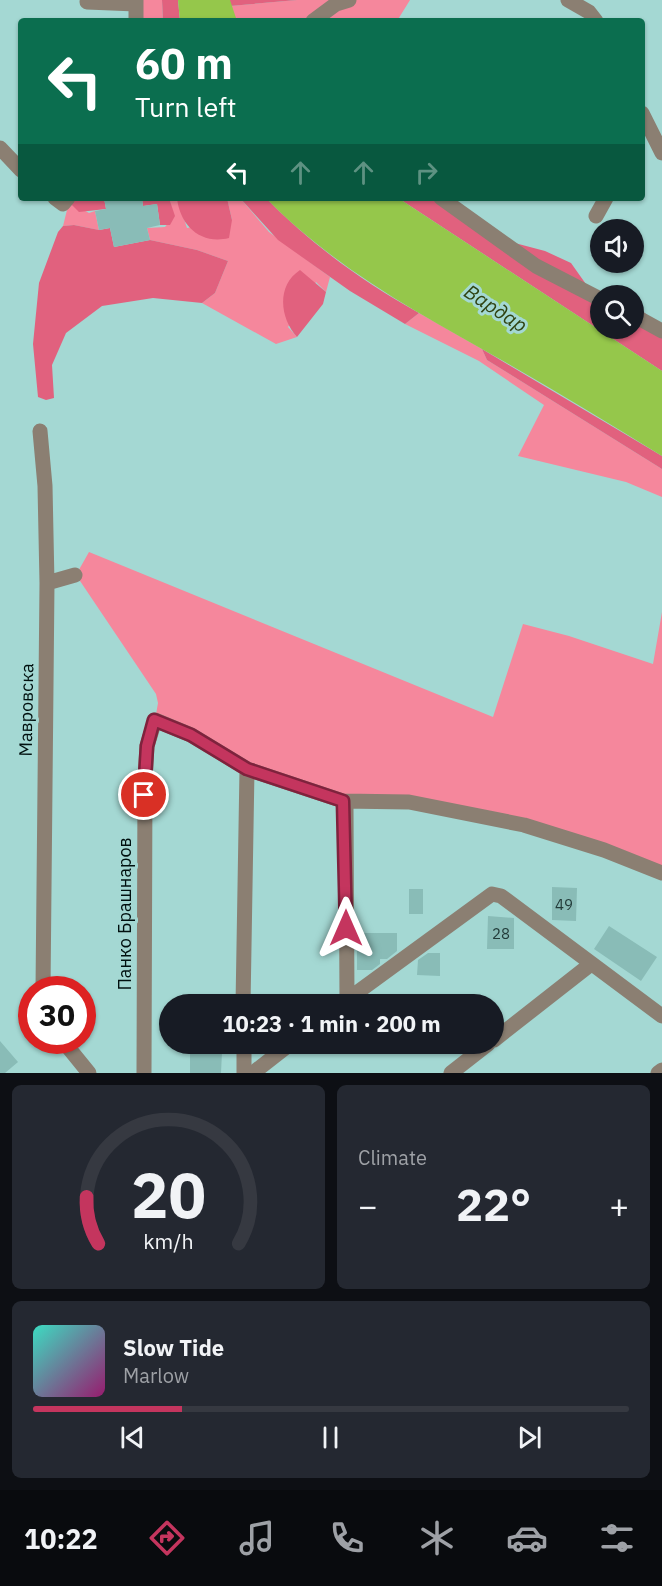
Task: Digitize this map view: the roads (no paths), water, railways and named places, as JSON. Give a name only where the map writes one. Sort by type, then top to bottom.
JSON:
[{"type":"street","points":[[317,18],[336,4],[349,0]]},
{"type":"street","points":[[568,0],[590,12],[594,18]]},
{"type":"street","points":[[87,2],[136,2],[136,18]]},
{"type":"street","points":[[645,125],[662,153]]},
{"type":"street","points":[[0,148],[18,167]]},
{"type":"street","points":[[445,201],[536,266],[590,293]]},
{"type":"street","points":[[596,216],[604,201]]},
{"type":"street","points":[[644,321],[662,331]]},
{"type":"street","name":"Мавровска","points":[[40,431],[45,486],[47,583],[43,976]]},
{"type":"street","points":[[47,583],[75,575]]},
{"type":"street","name":"Панко Брашнаров","points":[[144,1073],[144,798],[147,746],[154,720],[191,735],[247,769]]},
{"type":"street","points":[[243,994],[247,769],[343,801],[409,802],[524,825],[604,850],[662,873]]},
{"type":"street","points":[[343,801],[346,808],[344,994]]},
{"type":"street","points":[[355,994],[492,894],[501,896],[662,1016]]},
{"type":"street","points":[[504,1032],[591,964]]},
{"type":"street","points":[[74,1054],[89,1073]]},
{"type":"street","points":[[244,1054],[244,1073]]},
{"type":"street","points":[[253,1073],[277,1054]]},
{"type":"street","points":[[451,1073],[476,1054]]},
{"type":"water","points":[[178,0],[230,0],[236,18],[180,18]]},
{"type":"water","name":"Вардар","points":[[269,201],[403,201],[590,324],[590,339],[613,339],[662,371],[662,456],[525,373],[410,308],[320,247]]}]
